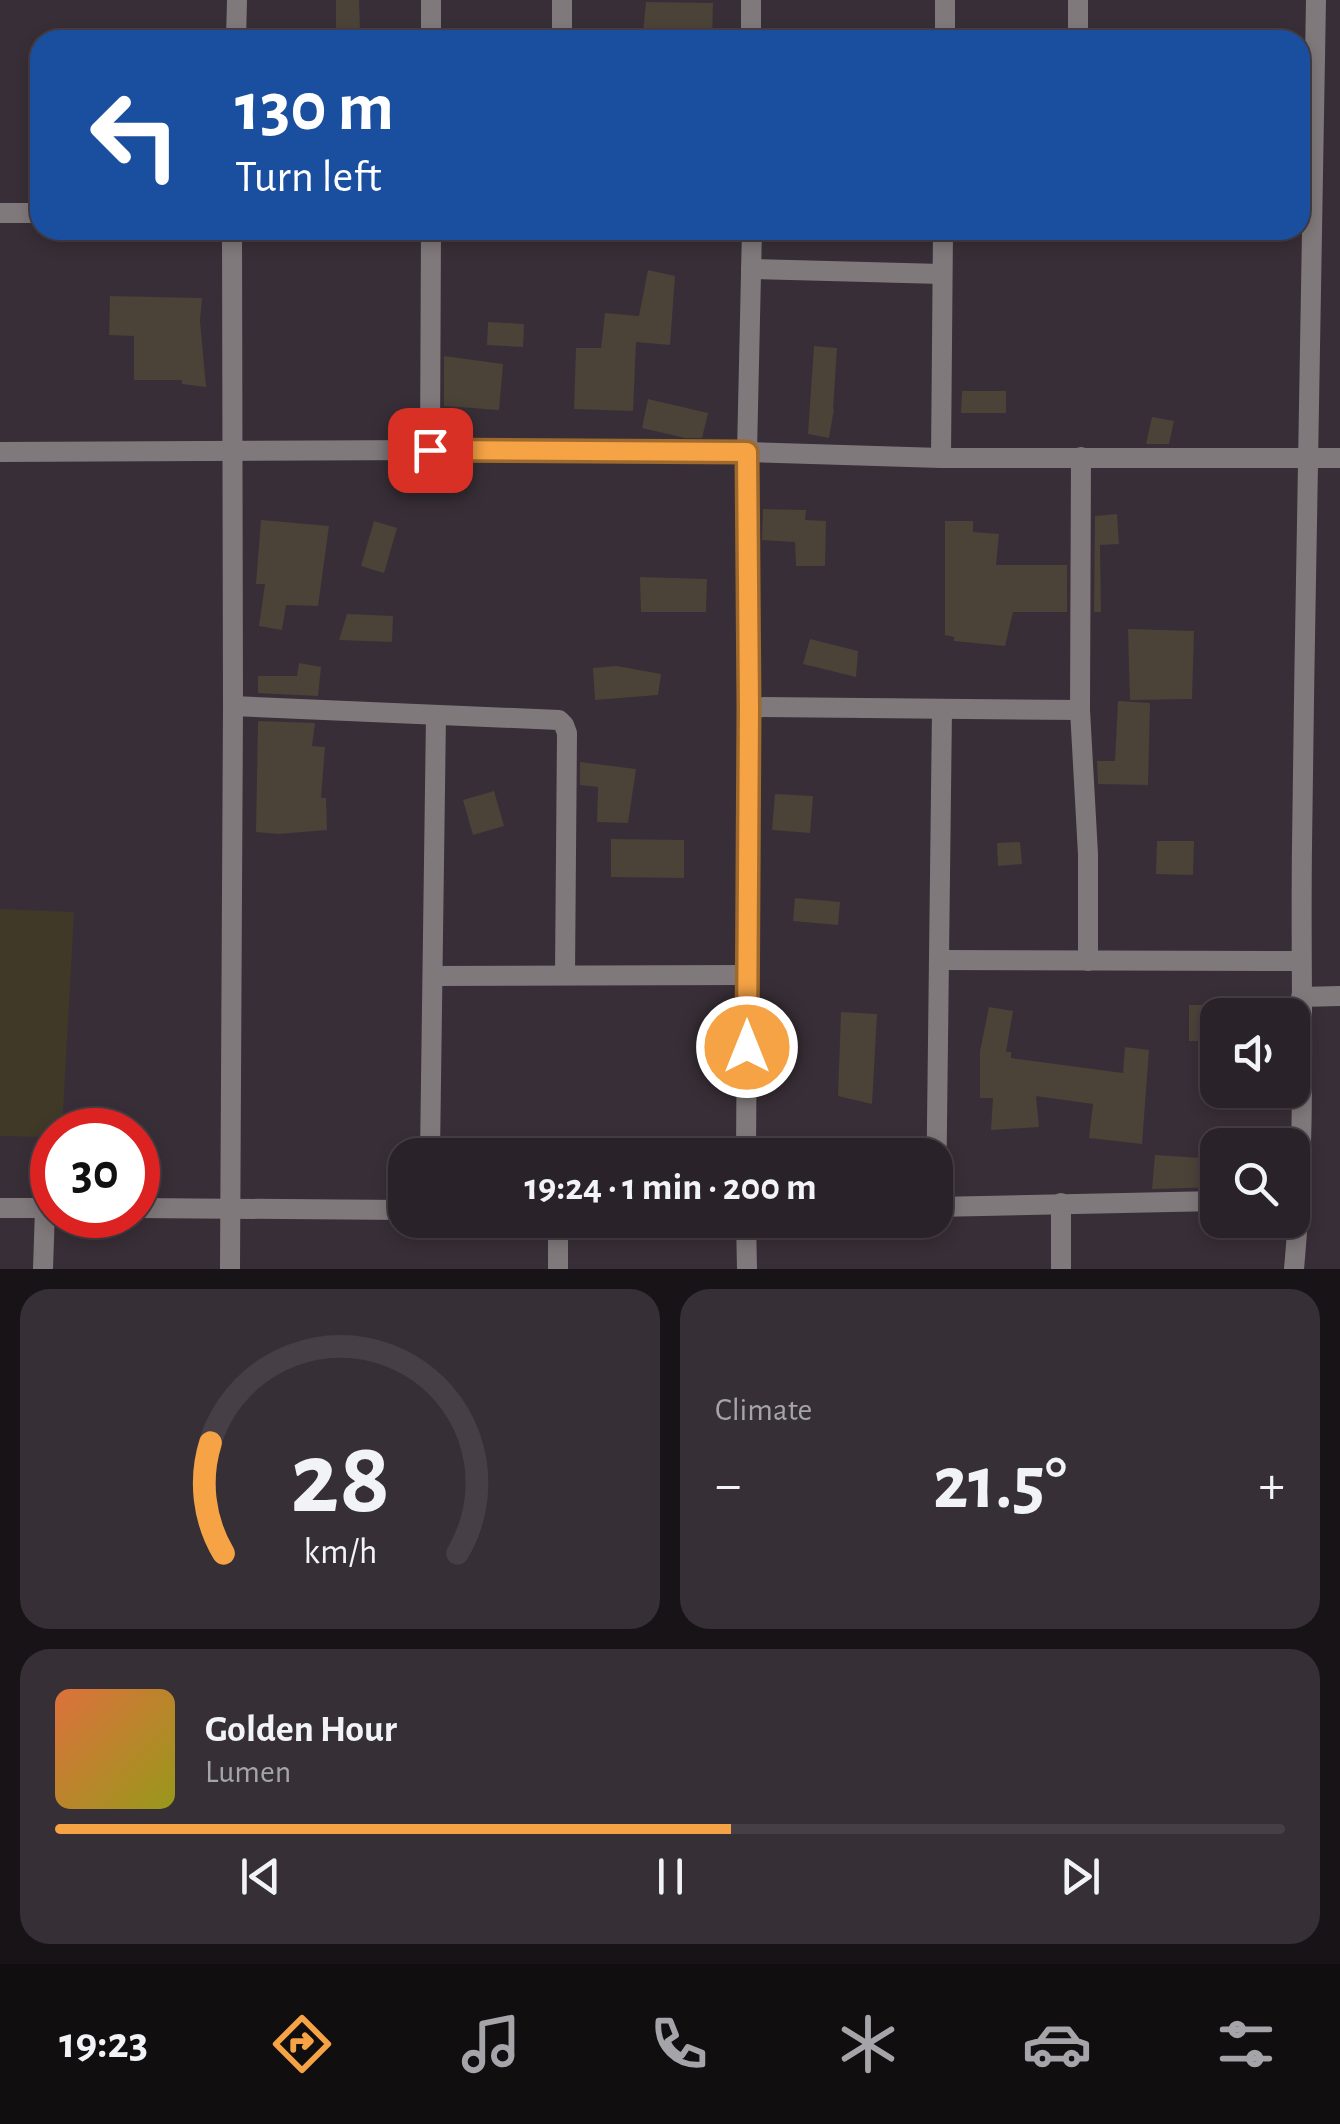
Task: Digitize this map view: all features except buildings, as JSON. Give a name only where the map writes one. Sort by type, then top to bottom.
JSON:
[{"type":"street","points":[[236,30],[238,0]]},
{"type":"street","points":[[431,30],[432,0]]},
{"type":"street","points":[[562,0],[562,30]]},
{"type":"street","points":[[751,0],[751,30]]},
{"type":"street","points":[[944,30],[945,0]]},
{"type":"street","points":[[1078,0],[1078,30]]},
{"type":"street","points":[[1310,115],[1316,0]]},
{"type":"street","points":[[0,213],[30,214]]},
{"type":"street","points":[[230,1269],[232,240]]},
{"type":"street","points":[[430,450],[431,240]]},
{"type":"street","points":[[746,1138],[747,452],[752,240]]},
{"type":"street","points":[[941,458],[942,240]]},
{"type":"street","points":[[1298,1128],[1308,457],[1306,240]]},
{"type":"street","points":[[751,269],[942,274]]},
{"type":"street","points":[[0,452],[430,450],[941,458],[1340,458]]},
{"type":"street","points":[[1081,457],[1080,710],[1088,854],[1088,961]]},
{"type":"street","points":[[233,706],[559,720],[567,733],[566,974]]},
{"type":"street","points":[[749,708],[1080,710]]},
{"type":"street","points":[[936,1138],[942,709]]},
{"type":"street","points":[[430,1138],[436,715]]},
{"type":"street","points":[[940,960],[1300,961]]},
{"type":"street","points":[[434,976],[747,975]]},
{"type":"street","points":[[1301,997],[1340,996]]},
{"type":"street","points":[[953,1206],[1200,1201]]},
{"type":"street","points":[[1060,1269],[1061,1203]]},
{"type":"street","points":[[0,1208],[30,1208]]},
{"type":"street","points":[[160,1208],[388,1210]]},
{"type":"street","points":[[43,1269],[46,1238]]},
{"type":"street","points":[[558,1238],[558,1269]]},
{"type":"street","points":[[746,1238],[747,1269]]},
{"type":"street","points":[[1294,1269],[1295,1238]]},
{"type":"shaded area","points":[[0,909],[74,912],[63,1108],[30,1108],[30,1137],[0,1136]]},
{"type":"route","points":[[430,450],[747,452],[747,1047]]}]
